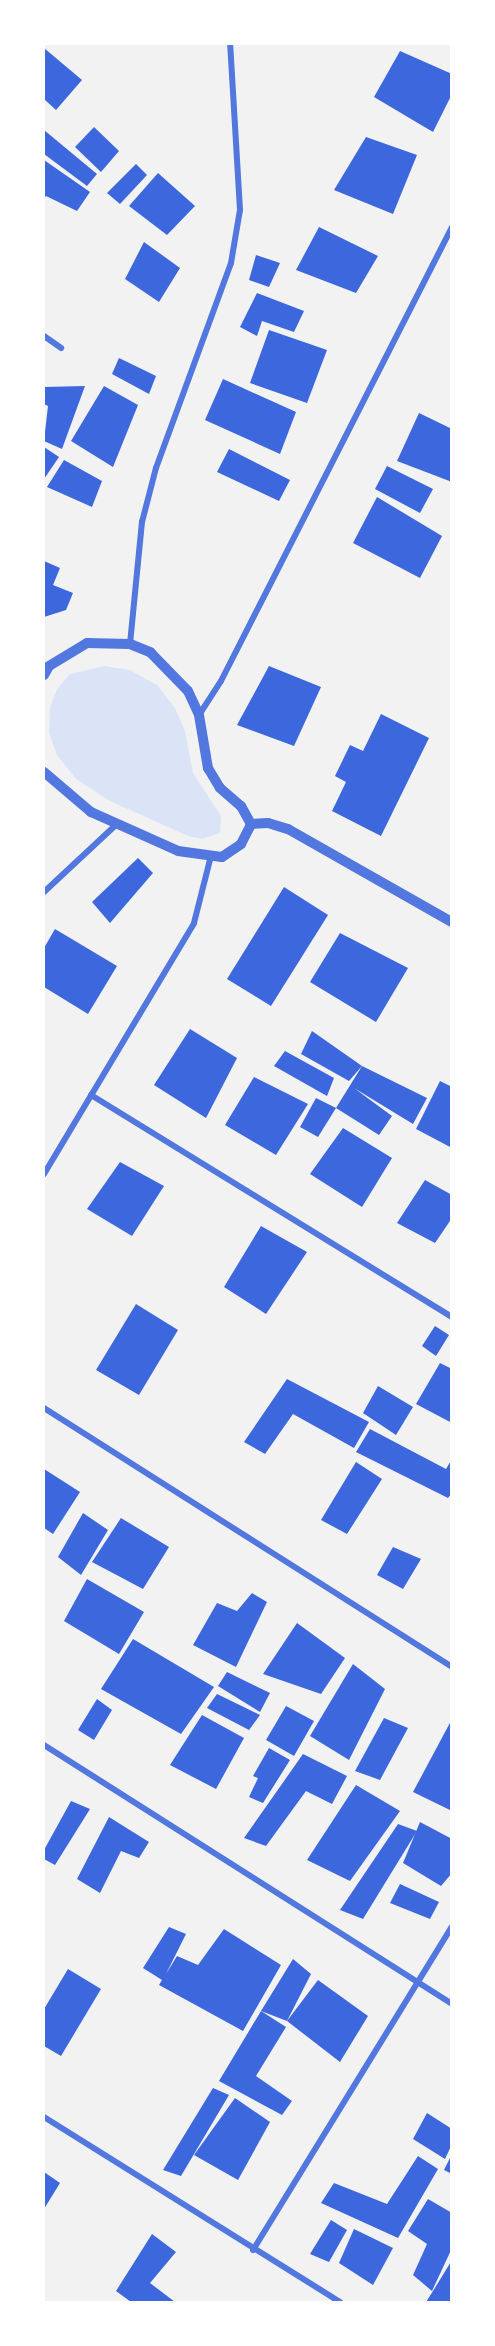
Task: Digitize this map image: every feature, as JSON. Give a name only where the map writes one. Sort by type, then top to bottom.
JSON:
[{"type":"street","points":[[130,644],[142,522],[156,468],[231,263],[239,220],[231,44]]},
{"type":"street","points":[[199,715],[221,681],[452,227]]},
{"type":"street","points":[[44,336],[61,348]]},
{"type":"street","points":[[44,675],[49,666],[87,643],[130,644],[150,652],[188,691],[199,715],[208,768],[220,788],[241,806],[251,824]]},
{"type":"street","points":[[44,772],[91,812],[178,851],[222,857],[241,844],[251,824]]},
{"type":"street","points":[[251,824],[268,824],[288,829],[452,922]]},
{"type":"street","points":[[44,892],[117,825]]},
{"type":"street","points":[[44,1174],[194,923],[211,856]]},
{"type":"street","points":[[91,1095],[452,1317]]},
{"type":"street","points":[[44,1408],[452,1667]]},
{"type":"street","points":[[44,1745],[452,2004]]},
{"type":"street","points":[[253,2250],[452,1927]]},
{"type":"street","points":[[44,2117],[253,2250],[340,2302]]},
{"type":"shaded area","points":[[104,666],[130,670],[157,685],[175,708],[185,731],[193,773],[221,816],[220,833],[202,839],[188,836],[110,801],[76,779],[57,755],[49,733],[50,707],[57,689],[70,674]]},
{"type":"building","points":[[44,48],[82,80],[56,110],[44,99]]},
{"type":"building","points":[[400,51],[452,74],[452,94],[433,132],[374,97]]},
{"type":"building","points":[[94,127],[119,151],[101,172],[75,147]]},
{"type":"building","points":[[44,130],[97,174],[87,186],[44,154]]},
{"type":"building","points":[[366,137],[417,155],[393,214],[334,190]]},
{"type":"building","points":[[44,160],[90,192],[77,211],[46,196],[44,198]]},
{"type":"building","points":[[136,164],[147,175],[120,204],[107,193]]},
{"type":"building","points":[[158,173],[195,206],[167,235],[129,206]]},
{"type":"building","points":[[319,227],[378,256],[356,293],[296,270]]},
{"type":"building","points":[[144,242],[180,268],[159,302],[125,279]]},
{"type":"building","points":[[256,255],[280,263],[269,287],[249,280]]},
{"type":"building","points":[[257,293],[304,311],[294,332],[262,321],[257,336],[240,327]]},
{"type":"building","points":[[269,330],[327,350],[307,403],[250,383]]},
{"type":"building","points":[[119,358],[156,376],[149,394],[112,374]]},
{"type":"building","points":[[223,379],[296,412],[280,454],[205,420]]},
{"type":"building","points":[[85,386],[62,449],[44,441],[48,406],[44,404],[44,387]]},
{"type":"building","points":[[104,386],[138,405],[113,467],[71,441]]},
{"type":"building","points":[[419,413],[452,429],[452,482],[397,461]]},
{"type":"building","points":[[44,447],[59,457],[44,479]]},
{"type":"building","points":[[229,449],[290,480],[279,501],[217,472]]},
{"type":"building","points":[[64,460],[102,481],[92,507],[47,487]]},
{"type":"building","points":[[387,466],[433,489],[420,513],[375,489]]},
{"type":"building","points":[[377,497],[442,536],[420,578],[353,543]]},
{"type":"building","points":[[44,561],[60,568],[53,585],[73,593],[66,610],[44,617]]},
{"type":"building","points":[[269,666],[321,687],[294,746],[237,725]]},
{"type":"building","points":[[381,714],[429,738],[381,836],[332,811],[346,782],[335,776],[350,745],[363,751]]},
{"type":"building","points":[[138,858],[153,873],[110,923],[92,902]]},
{"type":"building","points":[[284,887],[328,915],[271,1006],[227,979]]},
{"type":"building","points":[[55,929],[117,966],[88,1014],[44,987],[44,948]]},
{"type":"building","points":[[340,933],[408,968],[376,1022],[310,982]]},
{"type":"building","points":[[190,1029],[237,1058],[206,1118],[154,1085]]},
{"type":"building","points":[[312,1031],[362,1066],[349,1081],[301,1054]]},
{"type":"building","points":[[285,1051],[334,1078],[327,1096],[274,1066]]},
{"type":"building","points":[[362,1066],[427,1098],[413,1124],[354,1088],[392,1116],[379,1135],[336,1108]]},
{"type":"building","points":[[254,1077],[308,1104],[276,1155],[225,1125]]},
{"type":"building","points":[[440,1081],[452,1087],[452,1148],[416,1129]]},
{"type":"building","points":[[316,1098],[336,1108],[318,1137],[300,1127]]},
{"type":"building","points":[[343,1128],[392,1158],[362,1207],[310,1174]]},
{"type":"building","points":[[120,1162],[164,1186],[132,1236],[87,1209]]},
{"type":"building","points":[[425,1180],[452,1195],[452,1218],[435,1243],[397,1223]]},
{"type":"building","points":[[261,1226],[307,1252],[266,1314],[224,1287]]},
{"type":"building","points":[[136,1304],[178,1330],[139,1395],[96,1370]]},
{"type":"building","points":[[435,1326],[449,1335],[436,1356],[422,1346]]},
{"type":"building","points":[[440,1363],[452,1369],[452,1423],[416,1404]]},
{"type":"building","points":[[287,1379],[369,1422],[354,1448],[293,1414],[265,1454],[244,1442]]},
{"type":"building","points":[[378,1386],[413,1407],[396,1435],[363,1413]]},
{"type":"building","points":[[370,1429],[446,1469],[452,1459],[452,1493],[448,1498],[356,1452]]},
{"type":"building","points":[[356,1462],[382,1479],[347,1534],[321,1520]]},
{"type":"building","points":[[44,1469],[80,1492],[53,1534],[44,1528]]},
{"type":"building","points":[[83,1513],[108,1530],[81,1575],[58,1557]]},
{"type":"building","points":[[121,1518],[169,1547],[143,1589],[92,1562]]},
{"type":"building","points":[[393,1547],[421,1559],[403,1589],[377,1575]]},
{"type":"building","points":[[87,1579],[144,1612],[119,1654],[64,1621]]},
{"type":"building","points":[[252,1593],[267,1602],[236,1667],[193,1645],[217,1603],[237,1611]]},
{"type":"building","points":[[297,1623],[345,1658],[321,1694],[263,1674]]},
{"type":"building","points":[[133,1639],[214,1687],[181,1734],[101,1689]]},
{"type":"building","points":[[353,1664],[385,1689],[349,1760],[310,1736]]},
{"type":"building","points":[[227,1672],[270,1693],[260,1712],[218,1686]]},
{"type":"building","points":[[217,1694],[260,1715],[249,1730],[207,1708]]},
{"type":"building","points":[[97,1699],[112,1710],[94,1740],[78,1730]]},
{"type":"building","points":[[286,1706],[314,1721],[294,1756],[266,1740]]},
{"type":"building","points":[[202,1715],[244,1738],[216,1789],[170,1765]]},
{"type":"building","points":[[384,1718],[408,1728],[380,1780],[355,1771]]},
{"type":"building","points":[[452,1719],[452,1811],[413,1792]]},
{"type":"building","points":[[269,1748],[290,1760],[263,1803],[249,1797],[258,1778],[253,1776]]},
{"type":"building","points":[[303,1754],[347,1776],[332,1804],[306,1791],[266,1846],[244,1838]]},
{"type":"building","points":[[356,1785],[400,1811],[350,1881],[307,1860]]},
{"type":"building","points":[[71,1801],[90,1809],[55,1865],[44,1859],[44,1850]]},
{"type":"building","points":[[109,1817],[149,1842],[139,1858],[121,1851],[100,1893],[77,1879]]},
{"type":"building","points":[[420,1822],[452,1839],[452,1873],[441,1886],[403,1863]]},
{"type":"building","points":[[398,1824],[417,1831],[363,1919],[340,1910]]},
{"type":"building","points":[[400,1884],[439,1902],[430,1919],[390,1903]]},
{"type":"building","points":[[169,1927],[186,1934],[166,1974],[177,1956],[198,1965],[224,1929],[281,1965],[243,2031],[159,1985],[162,1980],[143,1968]]},
{"type":"building","points":[[293,1959],[311,1974],[287,2021],[261,2011]]},
{"type":"building","points":[[68,1969],[101,1989],[61,2056],[44,2046],[44,2009]]},
{"type":"building","points":[[318,1980],[368,2016],[340,2062],[287,2021]]},
{"type":"building","points":[[261,2011],[286,2027],[256,2076],[292,2101],[282,2115],[219,2081]]},
{"type":"building","points":[[213,2088],[229,2095],[181,2176],[163,2170]]},
{"type":"building","points":[[235,2098],[270,2122],[238,2180],[194,2155]]},
{"type":"building","points":[[427,2113],[452,2129],[452,2144],[445,2159],[413,2139]]},
{"type":"building","points":[[452,2154],[452,2174],[444,2170]]},
{"type":"building","points":[[418,2156],[438,2169],[398,2238],[321,2203],[334,2183],[387,2204]]},
{"type":"building","points":[[44,2172],[60,2183],[44,2209]]},
{"type":"building","points":[[428,2199],[452,2213],[452,2248],[432,2291],[413,2275],[427,2244],[408,2231]]},
{"type":"building","points":[[331,2220],[347,2230],[329,2262],[310,2254]]},
{"type":"building","points":[[354,2229],[393,2248],[373,2285],[339,2263]]},
{"type":"building","points":[[152,2234],[176,2252],[150,2283],[175,2302],[131,2302],[116,2291]]},
{"type":"building","points":[[452,2260],[452,2302],[426,2302],[433,2291]]}]
